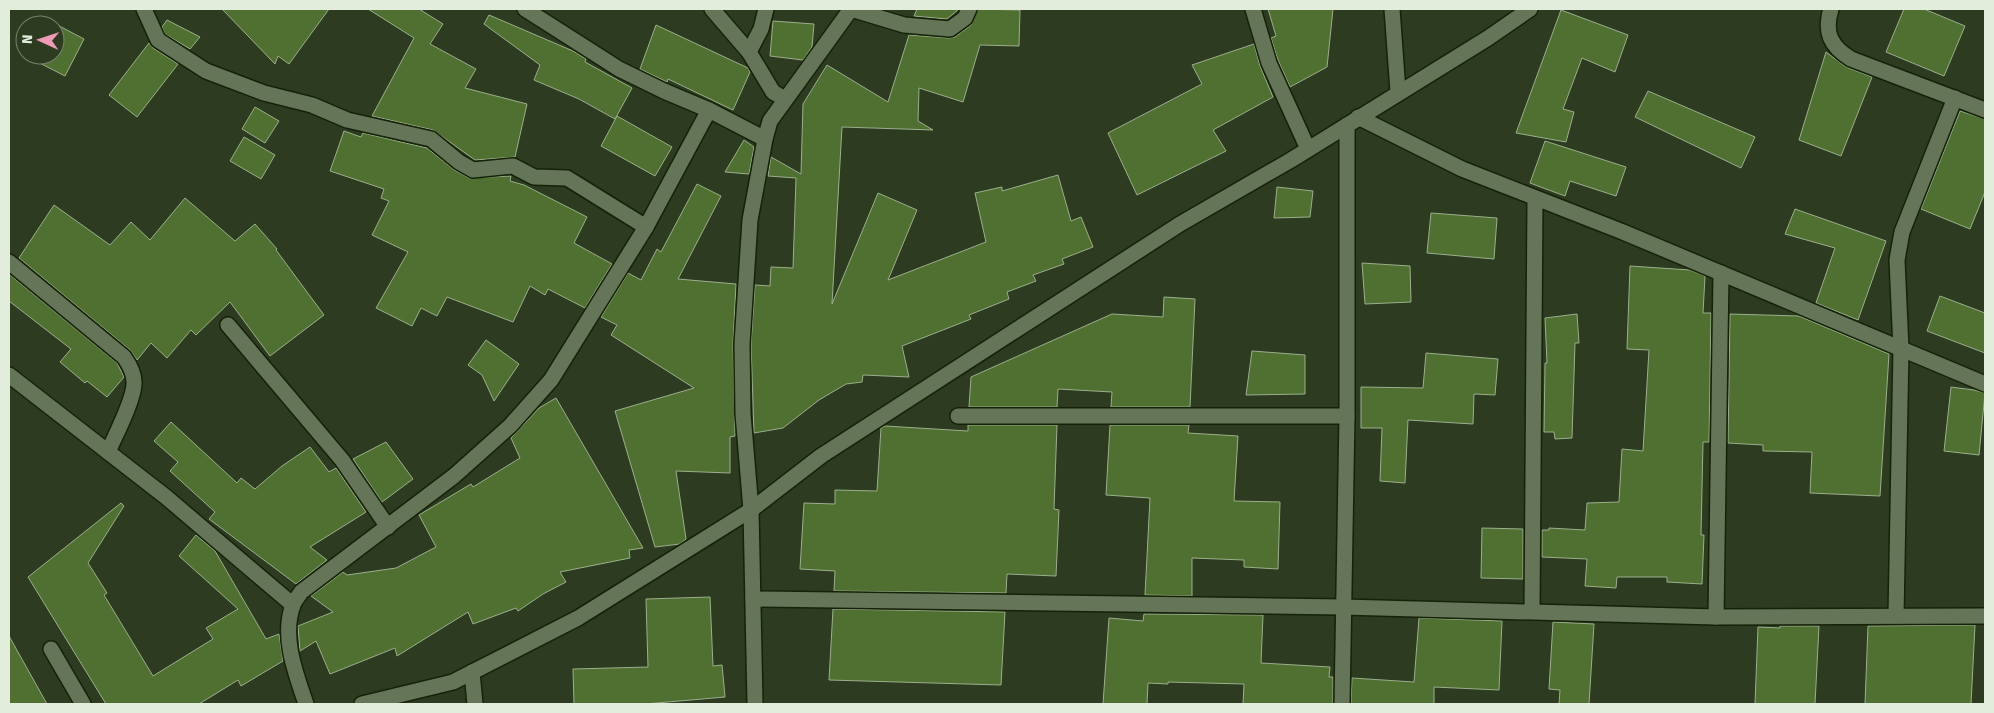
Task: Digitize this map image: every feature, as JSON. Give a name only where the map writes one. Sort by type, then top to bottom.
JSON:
[{"type":"street","points":[[144,9],[158,40],[206,72],[264,93],[312,105],[347,120],[431,139],[458,162],[473,170],[513,166],[534,177],[567,178],[646,227]]},
{"type":"street","points":[[525,9],[619,69],[709,110],[765,140]]},
{"type":"street","points":[[712,9],[749,52],[773,92],[785,99]]},
{"type":"street","points":[[749,52],[761,30],[766,9]]},
{"type":"street","points":[[755,704],[751,510],[743,414],[742,344],[750,220],[770,122],[851,9],[904,25],[950,29],[965,18],[969,9]]},
{"type":"street","points":[[1253,9],[1269,63],[1308,149]]},
{"type":"street","points":[[1392,9],[1398,92]]},
{"type":"street","points":[[362,704],[453,682],[578,618],[751,510],[821,456],[1180,224],[1308,149],[1488,38],[1530,9]]},
{"type":"street","points":[[1831,9],[1828,20],[1828,34],[1840,52],[1851,59],[1985,110]]},
{"type":"street","points":[[1896,616],[1901,349],[1897,260],[1902,232],[1955,98]]},
{"type":"street","points":[[306,704],[293,661],[288,633],[293,606],[301,592],[454,476],[510,426],[550,380],[646,227],[709,110]]},
{"type":"street","points":[[1353,121],[1462,169],[1623,232],[1985,384]]},
{"type":"street","points":[[1342,704],[1353,121]]},
{"type":"street","points":[[1532,611],[1535,198]]},
{"type":"street","points":[[9,262],[124,356],[131,367],[134,381],[133,392],[108,452]]},
{"type":"street","points":[[1716,617],[1721,273]]},
{"type":"street","points":[[228,325],[342,460],[388,527]]},
{"type":"street","points":[[9,375],[189,516],[293,606]]},
{"type":"street","points":[[958,416],[1347,416]]},
{"type":"street","points":[[753,599],[1343,607],[1716,617],[1985,616]]},
{"type":"street","points":[[50,649],[83,704]]},
{"type":"street","points":[[472,672],[475,704]]},
{"type":"building","points":[[222,9],[329,9],[289,64],[278,56],[275,64]]},
{"type":"building","points":[[368,9],[419,9],[443,24],[430,44],[476,69],[465,88],[527,104],[515,157],[475,160],[433,130],[372,116],[414,38]]},
{"type":"building","points":[[917,9],[959,9],[947,19],[914,16]]},
{"type":"building","points":[[978,9],[1020,10],[1019,46],[980,45],[963,102],[919,88],[918,121],[933,130],[842,127],[832,304],[878,193],[917,210],[888,280],[986,242],[975,193],[1002,187],[1002,191],[1058,175],[1071,221],[1081,217],[1093,247],[1062,259],[1064,264],[1033,275],[1036,281],[1007,292],[1009,299],[969,315],[971,319],[902,346],[909,377],[863,375],[862,382],[846,384],[819,400],[783,428],[754,433],[751,344],[755,285],[770,286],[771,267],[793,268],[796,178],[768,176],[771,157],[801,174],[803,104],[827,65],[888,102],[909,35],[955,37],[971,25]]},
{"type":"building","points":[[1268,9],[1333,9],[1327,67],[1290,87],[1271,38],[1276,36]]},
{"type":"building","points":[[1904,9],[1924,9],[1965,26],[1944,76],[1886,52]]},
{"type":"building","points":[[1561,10],[1628,35],[1615,72],[1582,58],[1563,109],[1574,112],[1566,142],[1516,133]]},
{"type":"building","points":[[489,15],[573,51],[586,59],[585,62],[632,88],[615,119],[579,99],[534,80],[540,65],[484,24]]},
{"type":"building","points":[[167,20],[200,37],[190,49],[165,34],[162,27]]},
{"type":"building","points":[[773,21],[814,24],[812,47],[803,60],[770,56]]},
{"type":"building","points":[[656,25],[748,68],[750,72],[733,110],[668,79],[667,82],[640,69]]},
{"type":"building","points":[[65,29],[84,39],[65,76],[44,65],[65,65]]},
{"type":"building","points":[[149,43],[153,48],[178,64],[137,117],[109,95]]},
{"type":"building","points":[[1254,44],[1260,66],[1273,97],[1213,130],[1226,151],[1137,195],[1108,133],[1202,84],[1192,65]]},
{"type":"building","points":[[1826,52],[1846,67],[1872,77],[1841,156],[1799,140]]},
{"type":"building","points":[[1648,91],[1755,137],[1741,168],[1635,117]]},
{"type":"building","points":[[255,107],[279,121],[265,143],[242,129]]},
{"type":"building","points":[[1960,111],[1985,119],[1985,192],[1970,229],[1921,209]]},
{"type":"building","points":[[617,116],[672,147],[655,176],[601,146]]},
{"type":"building","points":[[344,131],[361,137],[363,133],[427,148],[453,169],[469,178],[511,176],[510,181],[524,185],[587,217],[574,243],[612,264],[585,308],[548,289],[545,295],[530,286],[513,322],[447,297],[437,316],[421,308],[412,326],[376,308],[408,252],[372,235],[389,201],[381,198],[384,189],[330,171]]},
{"type":"building","points":[[244,137],[275,155],[261,179],[230,161]]},
{"type":"building","points":[[744,140],[754,147],[749,174],[725,172]]},
{"type":"building","points":[[1545,141],[1626,167],[1616,196],[1570,181],[1565,196],[1530,183]]},
{"type":"building","points":[[697,184],[721,196],[678,279],[736,284],[733,344],[735,436],[730,437],[730,473],[676,471],[686,539],[680,544],[655,547],[615,411],[694,388],[611,335],[617,325],[601,317],[628,273],[641,280],[657,249],[661,252]]},
{"type":"building","points":[[1277,187],[1313,191],[1310,217],[1274,218]]},
{"type":"building","points":[[185,198],[235,241],[255,224],[277,249],[324,315],[270,356],[230,302],[196,335],[191,330],[167,358],[151,343],[137,360],[130,350],[19,258],[54,205],[110,245],[131,222],[150,240]]},
{"type":"building","points":[[1795,209],[1886,241],[1858,320],[1816,303],[1835,248],[1785,234]]},
{"type":"building","points":[[1431,213],[1497,218],[1494,259],[1427,253]]},
{"type":"building","points":[[1362,263],[1410,266],[1411,302],[1365,304]]},
{"type":"building","points":[[1630,266],[1690,270],[1705,276],[1703,313],[1711,313],[1709,442],[1703,442],[1701,535],[1704,535],[1702,584],[1667,582],[1667,577],[1617,577],[1616,588],[1585,586],[1587,559],[1542,557],[1542,530],[1549,530],[1549,528],[1585,530],[1587,503],[1619,502],[1622,449],[1643,451],[1649,350],[1627,349]]},
{"type":"building","points":[[9,274],[117,363],[124,377],[107,397],[87,381],[85,383],[60,362],[71,349],[9,301]]},
{"type":"building","points":[[1940,296],[1985,313],[1985,353],[1927,331]]},
{"type":"building","points":[[1164,297],[1195,299],[1190,407],[1111,407],[1112,392],[1058,389],[1057,407],[969,407],[971,377],[1112,314],[1163,317]]},
{"type":"building","points":[[1577,314],[1579,343],[1575,343],[1572,438],[1555,439],[1554,432],[1544,432],[1545,363],[1547,363],[1545,318]]},
{"type":"building","points":[[1730,314],[1799,316],[1889,354],[1880,496],[1810,493],[1812,452],[1763,451],[1763,445],[1728,443]]},
{"type":"building","points":[[486,340],[519,364],[494,401],[482,375],[468,365]]},
{"type":"building","points":[[1252,351],[1305,355],[1305,394],[1246,395]]},
{"type":"building","points":[[1426,353],[1498,359],[1495,395],[1474,394],[1473,424],[1408,420],[1405,483],[1380,481],[1382,428],[1361,428],[1361,387],[1423,388]]},
{"type":"building","points":[[1951,387],[1985,393],[1979,455],[1944,451]]},
{"type":"building","points":[[556,398],[643,548],[629,550],[630,558],[560,572],[566,582],[543,594],[518,611],[516,608],[473,624],[468,612],[397,656],[395,648],[330,674],[316,641],[300,651],[298,626],[333,612],[311,596],[343,572],[347,575],[396,568],[436,547],[419,515],[471,484],[473,487],[520,458],[511,438],[539,408]]},
{"type":"building","points":[[171,422],[237,483],[241,478],[255,489],[282,466],[310,447],[329,472],[336,468],[366,512],[310,547],[327,560],[296,584],[209,519],[215,512],[170,471],[178,462],[154,441]]},
{"type":"building","points":[[968,425],[1057,425],[1054,509],[1059,510],[1056,576],[1007,574],[1006,593],[834,591],[835,571],[800,569],[804,503],[835,504],[835,490],[877,491],[881,428],[885,426],[968,431]]},
{"type":"building","points":[[1110,425],[1189,425],[1188,433],[1238,436],[1234,501],[1280,502],[1278,569],[1244,567],[1244,560],[1192,558],[1192,596],[1145,595],[1150,498],[1106,495]]},
{"type":"building","points":[[386,442],[413,479],[382,502],[353,459]]},
{"type":"building","points":[[121,503],[124,506],[88,563],[107,593],[104,595],[153,676],[213,639],[206,628],[238,609],[179,556],[196,535],[215,551],[266,639],[279,634],[283,661],[241,686],[238,680],[199,704],[106,704],[28,577]]},
{"type":"building","points":[[1482,528],[1523,529],[1523,579],[1481,578]]},
{"type":"building","points":[[710,597],[713,666],[722,665],[725,697],[645,704],[574,704],[573,669],[648,667],[646,599]]},
{"type":"building","points":[[833,609],[1005,612],[1001,685],[829,680]]},
{"type":"building","points":[[1144,614],[1263,615],[1261,663],[1330,667],[1329,677],[1333,677],[1333,704],[1243,704],[1244,684],[1168,682],[1168,684],[1148,683],[1147,704],[1103,704],[1109,618],[1143,621]]},
{"type":"building","points":[[1419,618],[1502,621],[1499,690],[1434,687],[1434,704],[1351,704],[1352,678],[1414,682]]},
{"type":"building","points":[[1553,622],[1594,624],[1589,704],[1559,704],[1560,690],[1549,689]]},
{"type":"building","points":[[1975,625],[1971,704],[1865,704],[1868,626]]},
{"type":"building","points":[[1780,626],[1819,626],[1815,704],[1755,704],[1758,627],[1780,628]]},
{"type":"building","points":[[9,636],[47,704],[9,704]]}]
